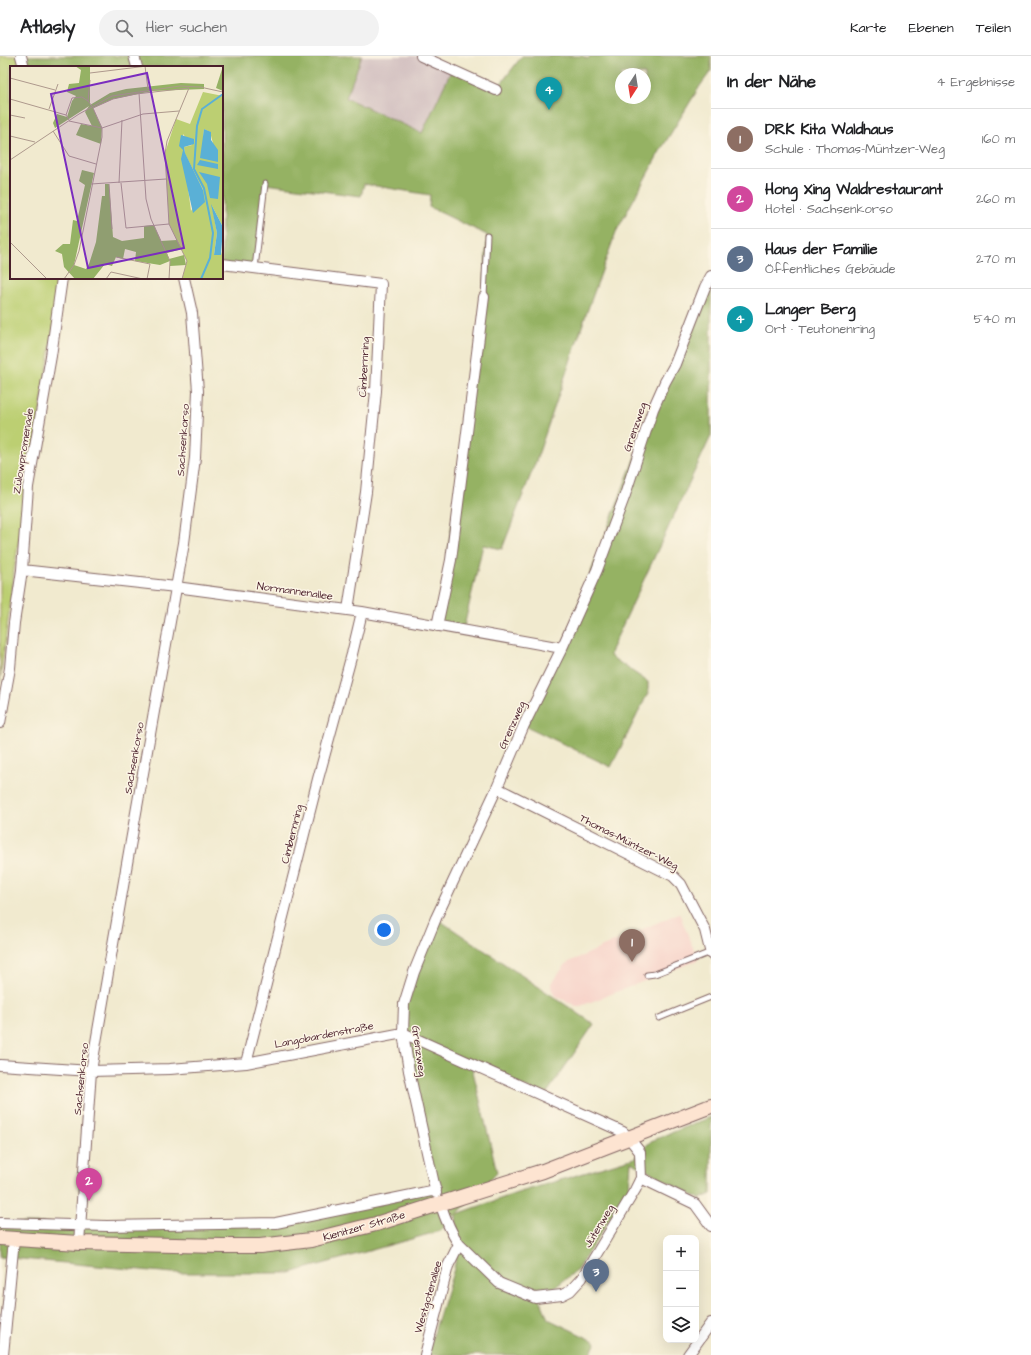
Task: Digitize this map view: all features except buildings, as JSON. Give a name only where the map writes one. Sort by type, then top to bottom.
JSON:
[{"type":"street","points":[[21,56],[24,66]]},
{"type":"street","points":[[134,56],[137,66]]},
{"type":"street","points":[[421,56],[496,90]]},
{"type":"street","name":"Cimbernring","points":[[223,264],[381,284],[376,391],[366,492],[348,610]]},
{"type":"street","name":"Grenzweg","points":[[438,1195],[409,1071],[403,1033],[404,1004],[414,972],[436,918],[597,570],[625,495],[653,409],[664,382],[675,364],[705,287],[711,276]]},
{"type":"street","name":"Zülowpromenade","points":[[0,723],[10,668],[14,623],[22,570],[28,487],[51,356],[62,279]]},
{"type":"street","name":"Sachsenkorso","points":[[79,1243],[91,1071],[184,543],[195,458],[198,390],[192,313],[184,279]]},
{"type":"street","points":[[437,626],[450,560],[484,297]]},
{"type":"street","name":"Normannenallee","points":[[22,570],[176,587],[362,612],[562,648]]},
{"type":"street","name":"Cimbernring","points":[[246,1063],[362,612]]},
{"type":"street","name":"Thomas-Müntzer-Weg","points":[[497,788],[673,876],[681,884],[705,930],[711,953]]},
{"type":"street","points":[[403,1033],[623,1132],[640,1152],[641,1178],[695,1204],[711,1226]]},
{"type":"street","name":"Langobardenstraße","points":[[0,1065],[91,1071],[170,1069],[246,1063],[403,1033]]},
{"type":"street","name":"Kienitzer Straße","points":[[0,1223],[81,1226],[276,1223],[438,1195],[543,1171],[711,1106]]},
{"type":"street","name":"Jütenweg","points":[[459,1244],[499,1283],[535,1298],[562,1295],[570,1291],[582,1278],[641,1178]]},
{"type":"street","points":[[438,1195],[444,1215],[459,1244]]},
{"type":"street","name":"Kienitzer Straße","points":[[7,1239],[79,1243],[222,1246],[286,1244],[311,1240],[376,1224],[438,1195]]},
{"type":"street","points":[[3,1355],[7,1239]]},
{"type":"street","name":"Westgotenallee","points":[[425,1355],[448,1266],[459,1244]]},
{"type":"street","points":[[688,1355],[711,1323]]},
{"type":"lane","points":[[255,268],[265,184]]},
{"type":"lane","points":[[484,297],[487,235]]},
{"type":"lane","points":[[361,390],[376,391]]},
{"type":"lane","points":[[647,975],[655,974],[711,953]]},
{"type":"lane","points":[[659,1018],[711,997]]},
{"type":"shaded area","points":[[362,56],[421,56],[452,69],[422,133],[346,98]]},
{"type":"shaded area","points":[[679,913],[698,960],[578,1007],[554,995],[551,983],[567,963]]},
{"type":"green space","points":[[0,56],[21,56],[24,66],[10,66],[10,279],[62,279],[14,570],[0,681]]},
{"type":"green space","points":[[21,56],[362,56],[346,98],[422,133],[452,69],[496,90],[522,56],[582,56],[588,59],[590,56],[711,56],[711,71],[700,86],[660,151],[616,232],[536,461],[502,549],[483,545],[463,631],[437,626],[483,308],[487,235],[429,207],[430,195],[364,184],[361,196],[265,184],[255,268],[223,264],[223,66],[24,66]]},
{"type":"green space","points":[[711,276],[711,436],[611,650],[610,656],[648,682],[648,693],[611,767],[524,725],[562,648],[653,409]]},
{"type":"green space","points":[[436,918],[594,1024],[545,1096],[471,1063],[497,1172],[457,1214],[517,1193],[634,1158],[651,1141],[711,1117],[711,1194],[700,1199],[631,1162],[629,1188],[577,1270],[540,1299],[548,1319],[596,1342],[590,1355],[427,1355],[454,1269],[458,1247],[456,1214],[440,1231],[290,1273],[173,1273],[0,1257],[0,1223],[276,1223],[435,1190],[409,1071],[404,1004]]},
{"type":"place","name":"Langer Berg","points":[[549,110]]},
{"type":"place","name":"DRK Kita Waldhaus","points":[[632,962]]},
{"type":"place","name":"Hong Xing Waldrestaurant","points":[[89,1201]]},
{"type":"place","name":"Haus der Familie","points":[[596,1292]]}]
